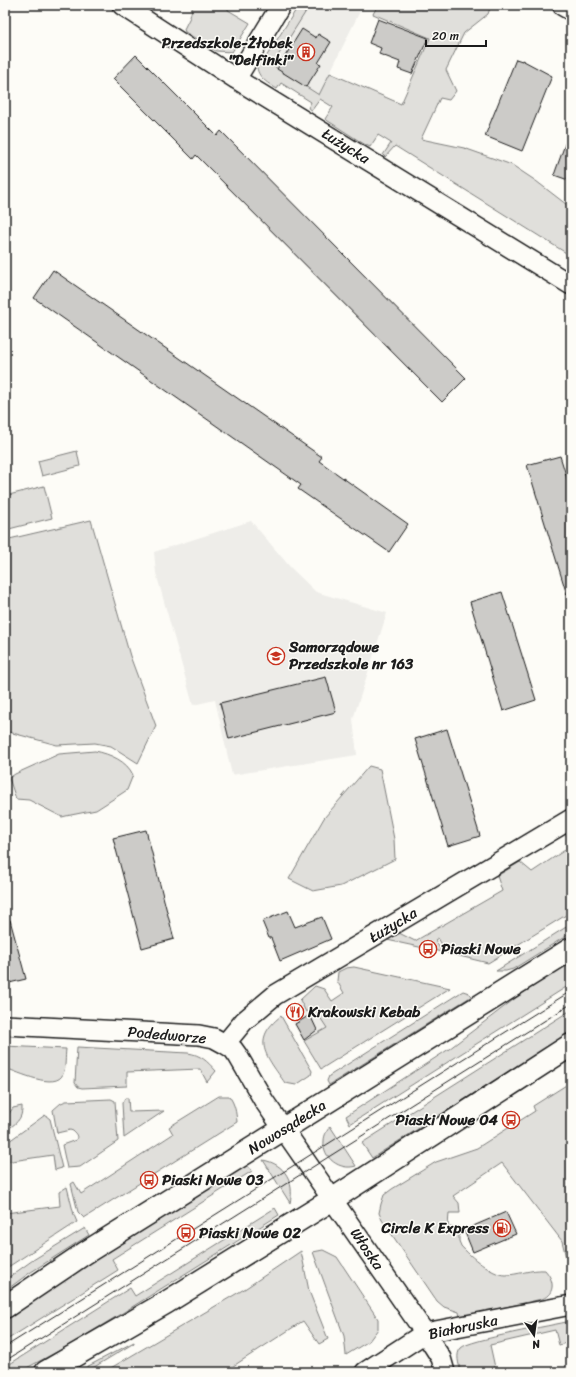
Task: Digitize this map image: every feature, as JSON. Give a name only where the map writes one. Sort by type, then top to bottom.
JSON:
[{"type":"main road","points":[[564,5],[571,9]]},
{"type":"main road","name":"Nowosądecka","points":[[5,1307],[85,1253],[571,949]]},
{"type":"main road","points":[[46,1372],[173,1298],[333,1200],[571,1045]]},
{"type":"street","name":"Łużycka","points":[[122,5],[236,79],[571,285]]},
{"type":"street","points":[[236,79],[281,5]]},
{"type":"street","name":"Łużycka","points":[[225,1044],[244,1021],[275,996],[571,819]]},
{"type":"street","name":"Podedworze","points":[[5,1025],[199,1035],[214,1038],[225,1044],[238,1056],[264,1101],[284,1128]]},
{"type":"street","name":"Włoska","points":[[284,1128],[441,1358],[446,1372]]},
{"type":"street","name":"Białoruska","points":[[365,1372],[425,1334],[571,1305]]},
{"type":"shaded area","points":[[193,5],[226,5],[228,6],[228,10],[250,23],[232,52],[216,51],[185,32],[184,29],[190,17]]},
{"type":"shaded area","points":[[299,5],[310,5],[272,65],[319,95],[330,73],[401,104],[430,38],[373,14],[378,5],[491,5],[488,14],[464,33],[446,70],[456,91],[449,100],[440,98],[421,139],[464,148],[512,165],[536,181],[571,208],[571,256],[395,146],[385,157],[383,155],[391,143],[378,135],[370,147],[364,144],[325,119],[333,107],[320,99],[312,110],[308,108],[311,102],[281,83],[277,89],[260,76],[257,67],[260,55],[266,57]]},
{"type":"shaded area","points":[[310,5],[363,5],[319,95],[271,65]]},
{"type":"shaded area","points":[[77,451],[80,466],[42,476],[38,461]]},
{"type":"shaded area","points":[[44,486],[52,518],[5,530],[5,496]]},
{"type":"shaded area","points":[[91,520],[130,656],[156,726],[138,763],[111,746],[95,743],[57,745],[5,731],[5,540]]},
{"type":"shaded area","name":"Samorządowe Przedszkole nr 163","points":[[251,521],[291,568],[316,592],[387,613],[353,719],[357,755],[232,775],[215,700],[193,705],[156,573],[154,552]]},
{"type":"shaded area","points":[[95,751],[106,754],[122,762],[127,766],[133,775],[127,790],[96,810],[62,817],[29,800],[16,799],[9,778],[15,774],[59,754]]},
{"type":"shaded area","points":[[369,766],[380,769],[394,839],[395,859],[341,886],[313,891],[289,879],[324,818]]},
{"type":"shaded area","points":[[571,846],[571,912],[488,963],[447,953],[438,938],[435,940],[442,952],[387,940],[399,933],[415,941],[502,891],[497,876],[520,862],[532,872]]},
{"type":"shaded area","points":[[571,924],[571,933],[513,969],[496,971]]},
{"type":"shaded area","points":[[571,962],[571,984],[350,1124],[346,1116],[449,1049],[517,997]]},
{"type":"shaded area","points":[[354,967],[450,988],[321,1069],[304,1041],[327,1028],[314,1008],[306,1012],[300,1000],[315,986],[324,989],[332,1001],[344,993],[337,981],[338,972],[346,968]]},
{"type":"shaded area","points":[[463,991],[472,996],[329,1085],[327,1081],[329,1076]]},
{"type":"shaded area","points":[[300,1000],[306,1012],[314,1007],[327,1028],[304,1041],[285,1010]]},
{"type":"shaded area","points":[[571,1010],[571,1032],[372,1158],[362,1143]]},
{"type":"shaded area","points":[[281,1016],[312,1071],[311,1075],[296,1085],[285,1083],[272,1065],[265,1049],[264,1041],[266,1033]]},
{"type":"shaded area","points":[[5,1046],[66,1049],[63,1074],[59,1079],[45,1081],[5,1068]]},
{"type":"shaded area","points":[[77,1047],[188,1053],[197,1055],[204,1059],[216,1071],[207,1082],[200,1069],[127,1072],[127,1086],[82,1088],[78,1087],[75,1083]]},
{"type":"shaded area","points":[[571,1082],[571,1278],[562,1241],[502,1163],[453,1196],[459,1203],[460,1213],[449,1213],[448,1227],[459,1228],[459,1241],[461,1246],[475,1260],[494,1272],[505,1275],[535,1270],[545,1270],[552,1282],[551,1290],[547,1296],[542,1299],[460,1317],[459,1312],[444,1307],[437,1301],[382,1220],[379,1213],[384,1195],[436,1162],[477,1148],[535,1111],[533,1106]]},
{"type":"shaded area","points":[[219,1096],[229,1096],[235,1108],[237,1122],[84,1218],[78,1212],[71,1184],[74,1182],[81,1194],[173,1134],[169,1127]]},
{"type":"shaded area","points":[[125,1098],[128,1098],[129,1112],[164,1111],[124,1138],[122,1103]]},
{"type":"shaded area","points":[[111,1099],[115,1101],[118,1141],[80,1167],[67,1168],[62,1145],[76,1140],[77,1136],[70,1130],[57,1133],[53,1110],[61,1103],[66,1101]]},
{"type":"shaded area","points":[[22,1106],[21,1115],[18,1121],[5,1131],[5,1119],[13,1108]]},
{"type":"shaded area","points":[[45,1115],[50,1119],[62,1168],[55,1170],[53,1155],[5,1162],[5,1144]]},
{"type":"shaded area","points":[[330,1126],[356,1166],[344,1167],[333,1162],[329,1158],[324,1147],[324,1141],[325,1135]]},
{"type":"shaded area","points":[[263,1160],[277,1165],[287,1175],[291,1188],[290,1203]]},
{"type":"shaded area","points":[[247,1165],[252,1171],[112,1259],[118,1270],[5,1341],[5,1320],[38,1296]]},
{"type":"shaded area","points":[[67,1187],[77,1222],[5,1269],[5,1213],[60,1206],[59,1192]]},
{"type":"shaded area","points":[[275,1208],[279,1215],[124,1312],[66,1347],[19,1372],[5,1372],[5,1367],[130,1288],[135,1296]]},
{"type":"shaded area","points":[[85,1228],[89,1235],[28,1274],[5,1291],[5,1280],[33,1260]]},
{"type":"shaded area","points":[[323,1250],[337,1257],[378,1319],[378,1329],[369,1341],[346,1355],[344,1336],[313,1252]]},
{"type":"shaded area","points":[[301,1251],[309,1291],[328,1339],[319,1344],[303,1321],[224,1372],[104,1372],[246,1288]]},
{"type":"shaded area","points":[[571,1321],[571,1339],[566,1343],[559,1345],[555,1330],[490,1345],[496,1372],[461,1372],[458,1353],[461,1348],[467,1345],[494,1337]]},
{"type":"shaded area","points":[[134,1342],[86,1372],[77,1372]]},
{"type":"building","points":[[378,19],[428,38],[412,74],[398,69],[400,62],[379,54],[381,48],[369,43]]},
{"type":"building","name":"Przedszkole-Żłobek \"Delfinki\"","points":[[302,29],[316,38],[318,34],[331,42],[318,63],[321,64],[306,87],[277,69]]},
{"type":"building","points":[[136,55],[217,136],[221,131],[466,378],[442,402],[196,155],[193,159],[113,79]]},
{"type":"building","points":[[516,59],[522,60],[552,76],[522,151],[485,136]]},
{"type":"building","points":[[569,133],[571,134],[571,181],[554,175]]},
{"type":"building","points":[[53,270],[322,457],[319,461],[408,524],[389,552],[298,489],[301,485],[34,298]]},
{"type":"building","points":[[560,456],[571,491],[571,595],[567,595],[527,465]]},
{"type":"building","points":[[502,592],[536,700],[503,711],[470,602]]},
{"type":"building","points":[[326,677],[336,712],[229,739],[220,703]]},
{"type":"building","points":[[447,729],[480,836],[448,846],[415,739]]},
{"type":"building","points":[[146,830],[174,939],[142,948],[113,838]]},
{"type":"building","points":[[288,911],[295,927],[322,917],[331,939],[280,961],[271,938],[269,938],[262,921]]},
{"type":"building","points":[[5,920],[10,920],[26,979],[5,984]]},
{"type":"building","points":[[310,1015],[317,1030],[304,1040],[295,1024]]},
{"type":"building","points":[[506,1212],[516,1234],[473,1252],[464,1230]]},
{"type":"tram line","points":[[5,1347],[571,991]]},
{"type":"tram line","points":[[5,1361],[571,1004]]},
{"type":"place","name":"Przedszkole-Żłobek \"Delfinki\"","points":[[306,52]]},
{"type":"place","name":"Samorządowe Przedszkole nr 163","points":[[276,656]]},
{"type":"place","name":"Piaski Nowe","points":[[428,949]]},
{"type":"place","name":"Krakowski Kebab","points":[[295,1012]]},
{"type":"place","name":"Piaski Nowe 04","points":[[511,1120]]},
{"type":"place","name":"Piaski Nowe 03","points":[[149,1180]]},
{"type":"place","name":"Circle K Express","points":[[502,1228]]},
{"type":"place","name":"Piaski Nowe 02","points":[[186,1233]]}]
